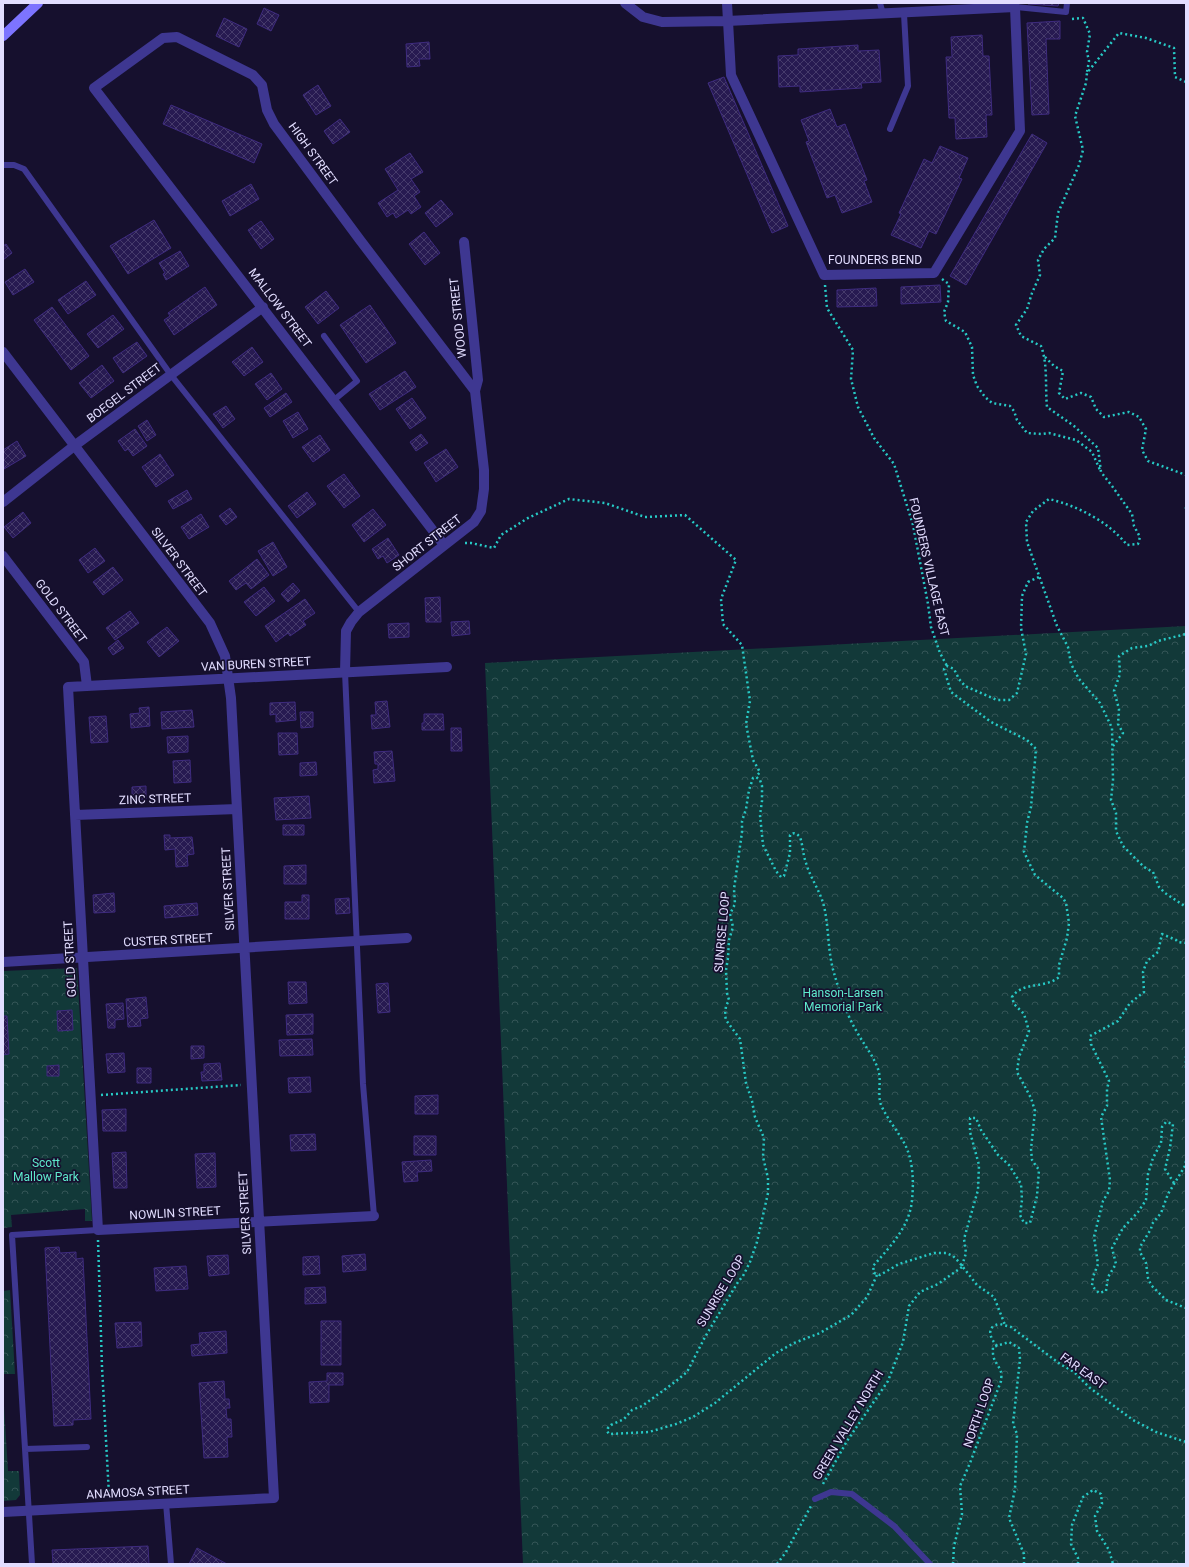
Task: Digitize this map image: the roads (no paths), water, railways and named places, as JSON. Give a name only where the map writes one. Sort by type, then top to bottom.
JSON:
[{"type":"main road","points":[[3,36],[38,3]]},
{"type":"street","points":[[625,3],[643,16],[662,22],[904,14],[938,7],[1015,5]]},
{"type":"street","name":"FOUNDERS BEND","points":[[727,3],[731,74],[824,275],[934,273],[1020,131],[1015,5]]},
{"type":"street","name":"HIGH STREET","points":[[94,88],[163,38],[177,37],[253,75],[262,85],[266,110],[274,124],[475,391]]},
{"type":"street","name":"MALLOW STREET","points":[[94,88],[444,545]]},
{"type":"street","name":"WOOD STREET","points":[[464,242],[478,380],[475,391]]},
{"type":"street","name":"BOEGEL STREET","points":[[3,502],[74,446],[263,307]]},
{"type":"street","name":"SILVER STREET","points":[[3,352],[210,623],[225,656],[231,698],[274,1498]]},
{"type":"street","name":"SHORT STREET","points":[[346,672],[346,631],[359,612],[474,522],[481,511],[484,489],[484,470],[475,391]]},
{"type":"street","name":"GOLD STREET","points":[[3,556],[84,662],[87,686]]},
{"type":"street","name":"VAN BUREN STREET","points":[[68,687],[446,667]]},
{"type":"street","name":"GOLD STREET","points":[[68,687],[98,1230]]},
{"type":"street","name":"ZINC STREET","points":[[75,815],[237,809]]},
{"type":"street","name":"CUSTER STREET","points":[[3,962],[407,938]]},
{"type":"street","name":"NOWLIN STREET","points":[[98,1230],[374,1216]]},
{"type":"street","name":"ANAMOSA STREET","points":[[3,1512],[274,1498]]},
{"type":"lane","points":[[880,3],[883,14]]},
{"type":"lane","points":[[1015,5],[1066,12],[1067,3]]},
{"type":"lane","points":[[890,130],[908,86],[904,14]]},
{"type":"lane","points":[[3,165],[14,165],[24,169],[171,375],[359,612]]},
{"type":"lane","points":[[324,336],[357,381],[334,400]]},
{"type":"lane","points":[[346,672],[363,1084],[374,1216]]},
{"type":"lane","points":[[32,1564],[12,1235],[98,1230]]},
{"type":"lane","points":[[25,1449],[87,1447]]},
{"type":"lane","points":[[815,1499],[831,1492],[852,1494],[894,1526],[930,1564]]},
{"type":"lane","points":[[166,1503],[171,1564]]},
{"type":"park label","name":"Hanson-Larsen Memorial Park","points":[[843,1000]]},
{"type":"park label","name":"Scott Mallow Park","points":[[46,1170]]}]
